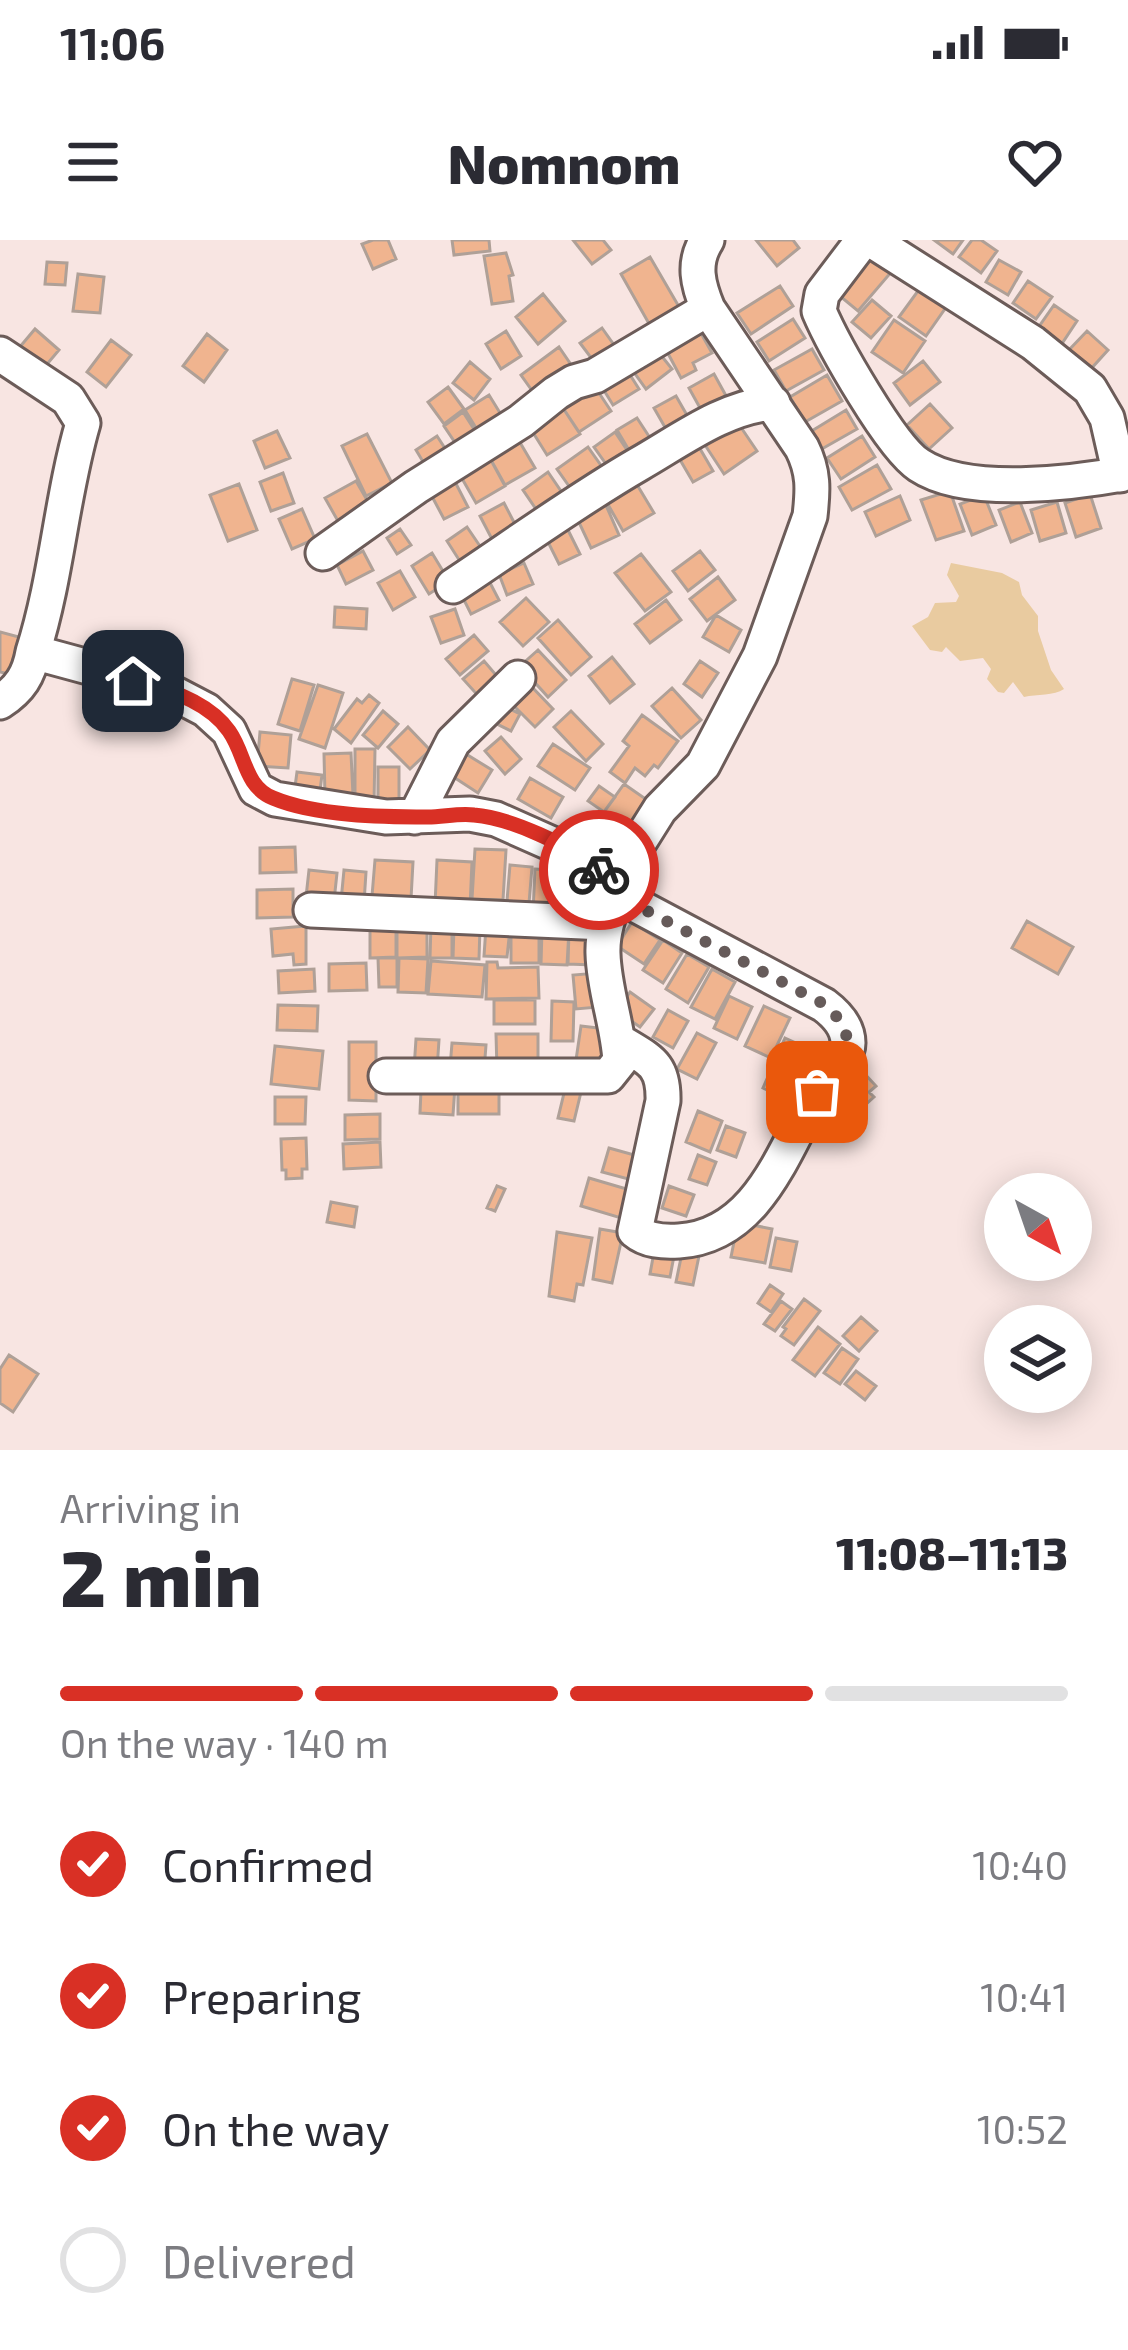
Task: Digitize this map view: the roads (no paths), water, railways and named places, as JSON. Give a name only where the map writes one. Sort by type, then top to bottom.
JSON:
[{"type":"street","points":[[386,1076],[608,1076],[620,1061],[603,954],[606,923],[633,852],[660,809],[703,764],[760,656],[809,515],[812,472],[699,289],[698,253],[707,240]]},
{"type":"street","points":[[867,240],[1033,343],[1090,389],[1107,418],[1124,474],[1055,484],[998,485],[948,477],[919,465],[895,440],[819,311],[822,294],[867,240]]},
{"type":"street","points":[[323,553],[521,422],[556,393],[595,376],[708,309]]},
{"type":"street","points":[[0,354],[68,399],[83,423],[67,477],[50,599],[29,674],[0,702]]},
{"type":"street","points":[[453,586],[610,479],[676,441],[746,408],[773,403]]},
{"type":"street","points":[[33,652],[162,687],[206,710],[229,731],[256,789],[275,800],[351,814],[470,814],[496,819],[586,860],[634,904],[824,1004],[836,1015],[848,1039],[847,1051],[817,1092],[762,1196],[700,1239],[675,1242],[652,1240],[635,1231],[664,1080],[659,1067],[619,1041]]},
{"type":"street","points":[[415,817],[453,742],[518,678]]},
{"type":"street","points":[[311,910],[606,923]]}]
